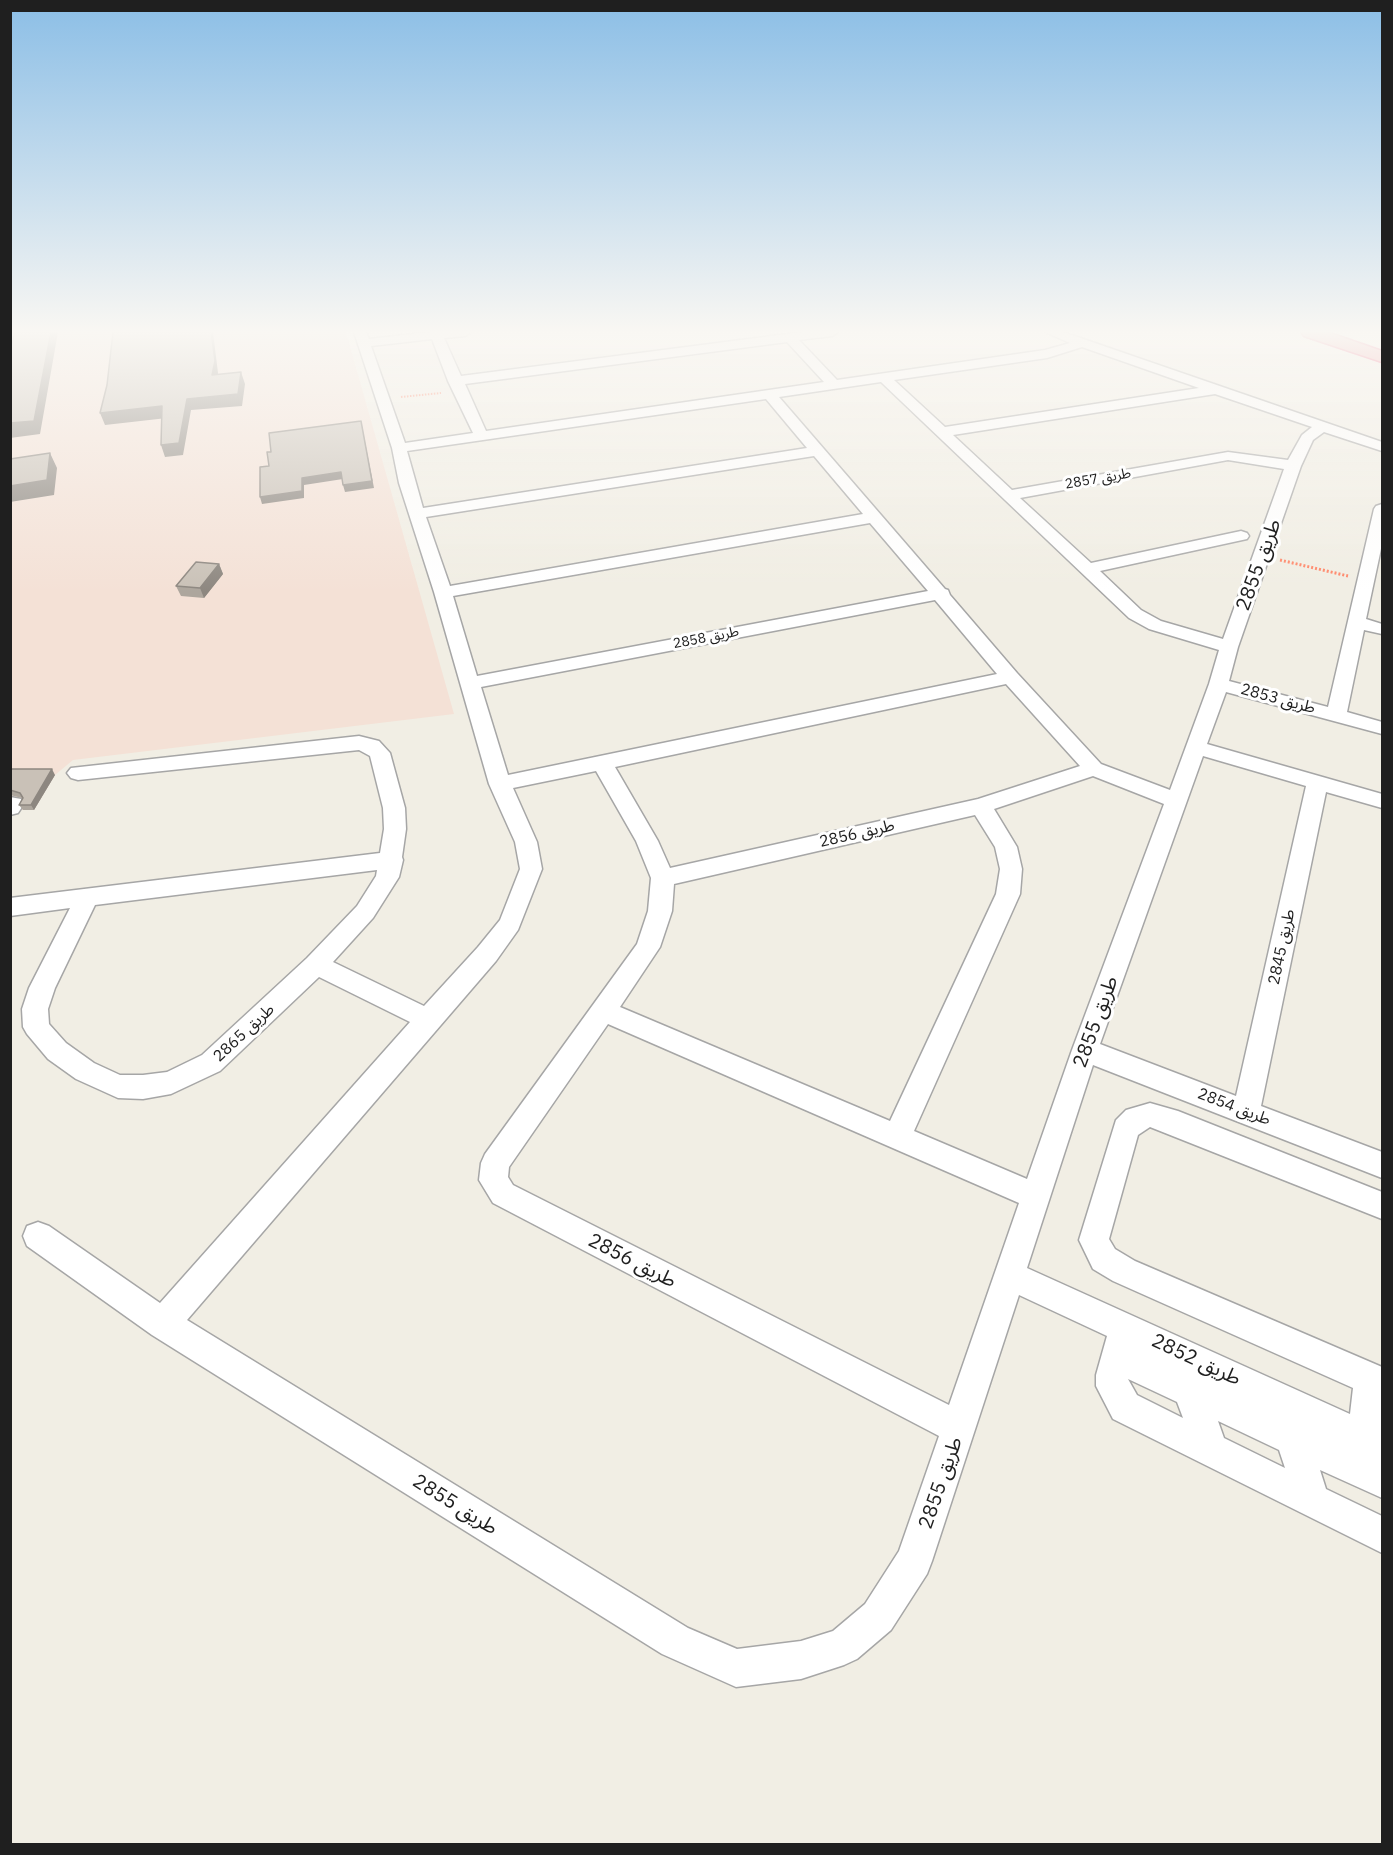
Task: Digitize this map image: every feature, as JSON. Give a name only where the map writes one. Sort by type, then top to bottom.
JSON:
[{"type":"street","points":[[164,1324],[487,954],[510,924],[531,869],[526,842],[501,784],[389,419]]},
{"type":"street","points":[[473,419],[481,435]]},
{"type":"street","points":[[399,448],[600,419]]},
{"type":"street","points":[[790,419],[1010,676],[1094,769],[1176,800]]},
{"type":"street","points":[[928,419],[1121,603],[1155,625],[1230,647]]},
{"type":"street","points":[[942,432],[1029,419]]},
{"type":"street","points":[[1300,419],[1383,447]]},
{"type":"street","name":"طريق 2855","points":[[38,1236],[164,1324],[675,1641],[736,1668],[801,1660],[844,1646],[878,1617],[914,1561],[1085,1050],[1219,684],[1293,466],[1307,438],[1322,426]]},
{"type":"street","points":[[417,514],[817,451]]},
{"type":"street","name":"طريق 2857","points":[[1009,495],[1228,456],[1293,466]]},
{"type":"street","name":"طريق 2853","points":[[1336,715],[1355,622],[1378,547],[1383,509]]},
{"type":"street","points":[[443,592],[876,517]]},
{"type":"street","points":[[1087,569],[1240,536]]},
{"type":"street","name":"طريق 2858","points":[[471,683],[942,594]]},
{"type":"street","points":[[1355,622],[1383,629]]},
{"type":"street","points":[[501,784],[1010,676]]},
{"type":"street","name":"طريق 2853","points":[[1219,684],[1383,728]]},
{"type":"street","name":"طريق 2865","points":[[78,773],[359,743],[372,746],[380,753],[394,808],[392,860],[387,877],[365,912],[316,964],[211,1063],[171,1083],[143,1088],[118,1086],[85,1071],[57,1051],[36,1027],[35,1009],[42,988],[87,897]]},
{"type":"street","points":[[1196,747],[1383,801]]},
{"type":"street","name":"طريق 2856","points":[[602,763],[647,841],[663,878],[660,911],[648,947],[495,1163],[493,1180],[503,1194],[959,1428]]},
{"type":"street","name":"طريق 2856","points":[[663,878],[981,806],[1094,769]]},
{"type":"street","name":"طريق 2845","points":[[1246,1112],[1318,782]]},
{"type":"street","points":[[897,1137],[1008,894],[1011,869],[1006,847],[981,806]]},
{"type":"street","points":[[10,907],[392,860]]},
{"type":"street","points":[[316,964],[428,1019]]},
{"type":"street","points":[[604,1011],[1035,1196]]},
{"type":"street","name":"طريق 2854","points":[[1085,1050],[1383,1165]]},
{"type":"street","points":[[1373,1442],[1377,1381],[1124,1271],[1104,1259],[1095,1240],[1126,1129],[1136,1119],[1150,1116],[1168,1120],[1383,1205]]},
{"type":"street","name":"طريق 2852","points":[[1009,1275],[1121,1342],[1373,1442]]},
{"type":"street","points":[[1382,1482],[1189,1390],[1121,1342],[1112,1375],[1112,1386],[1125,1407],[1383,1535]]},
{"type":"street","points":[[1189,1390],[1212,1451]]},
{"type":"street","points":[[1292,1439],[1313,1501]]},
{"type":"path","points":[[1263,556],[1366,580]]},
{"type":"shaded area","points":[[11,419],[370,419],[454,714],[73,760],[55,775],[34,810],[11,810]]},
{"type":"building","points":[[10,419],[34,419],[34,421],[10,423]]},
{"type":"building","points":[[162,419],[183,419],[179,443],[161,445]]},
{"type":"building","points":[[361,421],[372,481],[343,485],[341,472],[302,478],[302,491],[260,497],[260,467],[269,466],[267,452],[271,452],[269,433]]},
{"type":"building","points":[[50,453],[47,480],[10,486],[10,459]]},
{"type":"building","points":[[196,562],[219,564],[200,588],[176,586]]},
{"type":"building","points":[[10,769],[52,769],[31,805],[19,805],[23,798],[20,793],[10,790]]}]
